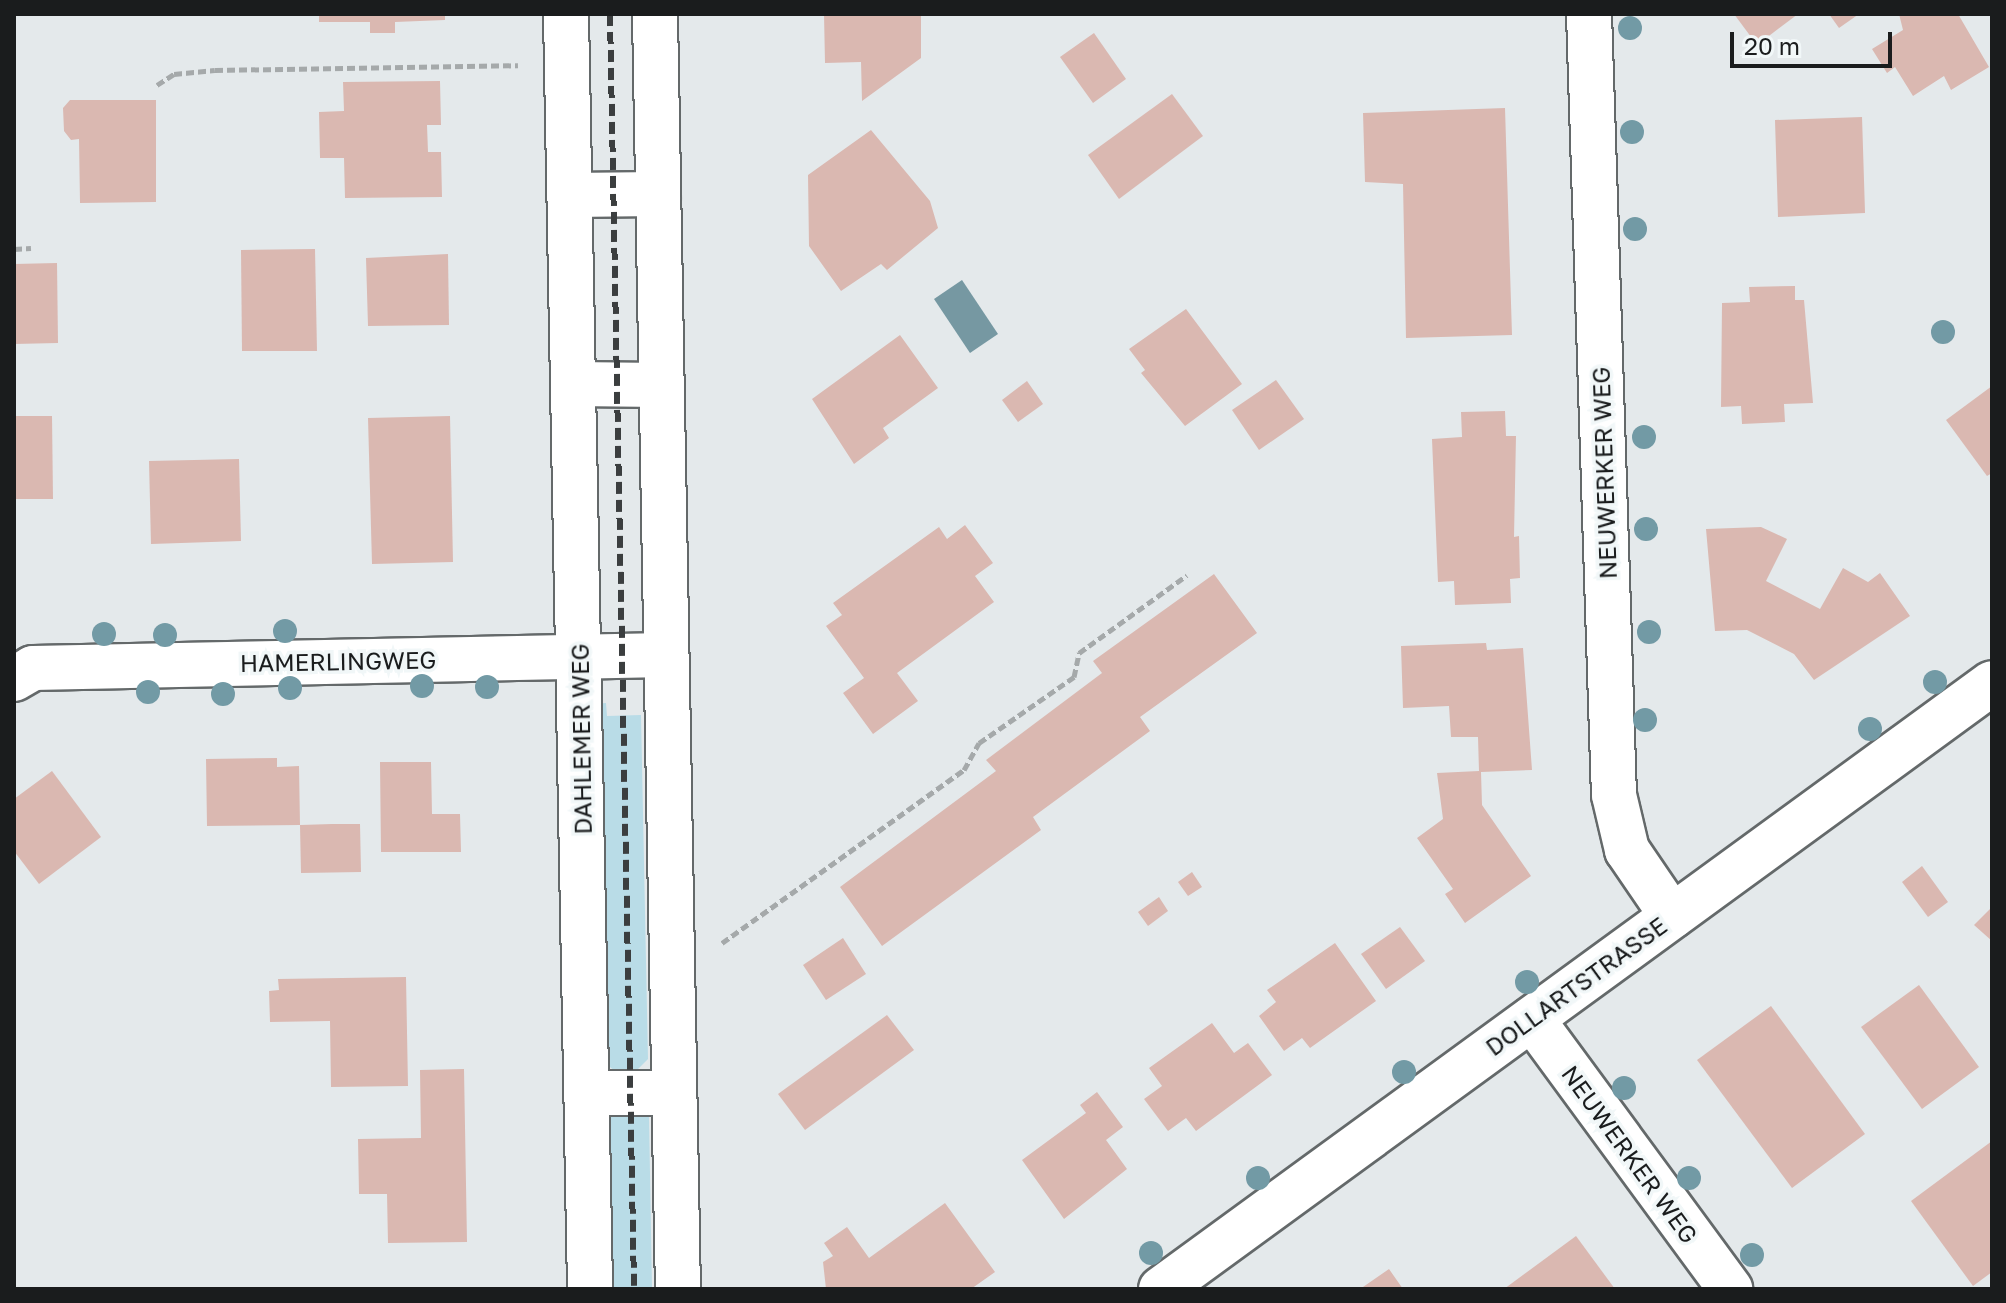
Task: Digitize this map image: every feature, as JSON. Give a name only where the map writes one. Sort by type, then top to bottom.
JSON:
[{"type":"street","name":"DAHLEMER WEG","points":[[566,14],[590,1289]]},
{"type":"street","points":[[655,14],[678,1289]]},
{"type":"street","name":"NEUWERKER WEG","points":[[1589,14],[1614,795],[1627,850],[1672,916]]},
{"type":"street","points":[[570,195],[658,194]]},
{"type":"street","points":[[574,384],[661,385]]},
{"type":"street","name":"HAMERLINGWEG","points":[[14,679],[33,668],[666,655]]},
{"type":"street","name":"DOLLARTSTRASSE","points":[[1161,1289],[1992,683]]},
{"type":"street","name":"NEUWERKER WEG","points":[[1532,1019],[1730,1289]]},
{"type":"street","points":[[587,1093],[674,1093]]},
{"type":"path","points":[[157,85],[174,74],[215,70],[567,65]]},
{"type":"path","points":[[14,249],[31,248]]},
{"type":"path","points":[[711,950],[964,770],[979,743],[1074,677],[1079,653],[1187,575]]},
{"type":"shaded area","points":[[962,280],[998,334],[970,353],[934,299]]},
{"type":"shaded area","points":[[606,703],[607,716],[641,715],[648,1059],[638,1069],[615,1071],[606,1064],[592,704]]},
{"type":"shaded area","points":[[642,1110],[649,1116],[652,1289],[610,1289],[609,1120],[612,1113]]},
{"type":"building","points":[[319,14],[445,14],[445,20],[395,22],[395,33],[370,33],[370,22],[319,22]]},
{"type":"building","points":[[824,14],[921,14],[921,58],[862,101],[861,62],[825,63]]},
{"type":"building","points":[[1734,14],[1798,14],[1757,45]]},
{"type":"building","points":[[1829,14],[1859,14],[1839,28]]},
{"type":"building","points":[[1899,14],[1958,14],[1989,67],[1951,90],[1944,76],[1913,96],[1895,67],[1887,73],[1872,49],[1903,30]]},
{"type":"building","points":[[1094,33],[1126,79],[1093,103],[1060,57]]},
{"type":"building","points":[[440,81],[441,125],[427,125],[428,152],[441,152],[442,197],[345,198],[344,158],[320,158],[319,112],[344,111],[343,82]]},
{"type":"building","points":[[1172,94],[1203,136],[1119,199],[1088,155]]},
{"type":"building","points":[[70,100],[156,100],[156,202],[80,203],[79,139],[71,140],[64,131],[63,108]]},
{"type":"building","points":[[1505,108],[1512,335],[1406,338],[1403,184],[1365,182],[1363,113]]},
{"type":"building","points":[[1862,117],[1865,213],[1778,217],[1775,120]]},
{"type":"building","points":[[871,130],[930,201],[938,228],[887,270],[881,264],[841,291],[809,246],[808,175]]},
{"type":"building","points":[[315,249],[317,351],[242,351],[241,250]]},
{"type":"building","points":[[448,254],[449,325],[368,326],[366,258]]},
{"type":"building","points":[[57,263],[58,343],[14,344],[14,264]]},
{"type":"building","points":[[1795,286],[1795,300],[1804,300],[1813,403],[1784,404],[1785,422],[1742,424],[1741,406],[1721,407],[1722,303],[1750,302],[1749,287]]},
{"type":"building","points":[[1186,309],[1242,384],[1185,426],[1141,373],[1145,370],[1129,349]]},
{"type":"building","points":[[900,335],[938,388],[883,428],[889,438],[854,464],[812,399]]},
{"type":"building","points":[[1276,380],[1304,419],[1259,450],[1232,410]]},
{"type":"building","points":[[1027,381],[1043,404],[1018,422],[1002,400]]},
{"type":"building","points":[[1992,386],[1992,473],[1987,476],[1946,420]]},
{"type":"building","points":[[1505,411],[1506,436],[1516,436],[1514,537],[1519,536],[1520,578],[1510,579],[1511,603],[1455,605],[1454,581],[1438,582],[1432,439],[1462,437],[1461,412]]},
{"type":"building","points":[[14,416],[52,416],[53,499],[14,499]]},
{"type":"building","points":[[450,416],[453,562],[372,564],[368,418]]},
{"type":"building","points":[[239,459],[241,541],[151,544],[149,461]]},
{"type":"building","points":[[965,525],[993,563],[975,576],[994,602],[897,673],[918,701],[873,734],[843,693],[864,678],[826,626],[842,615],[833,603],[939,527],[947,539]]},
{"type":"building","points":[[1761,527],[1787,539],[1766,581],[1820,609],[1843,568],[1868,582],[1880,573],[1910,616],[1814,680],[1794,654],[1747,630],[1715,631],[1706,529]]},
{"type":"building","points":[[1214,574],[1257,633],[1140,717],[1150,731],[1033,817],[1041,830],[882,946],[840,887],[996,771],[986,760],[1102,673],[1093,661]]},
{"type":"building","points":[[1486,643],[1487,650],[1523,648],[1532,770],[1481,772],[1482,805],[1531,876],[1465,923],[1445,894],[1453,889],[1417,838],[1443,819],[1437,773],[1479,771],[1478,737],[1451,737],[1449,706],[1403,708],[1401,646]]},
{"type":"building","points":[[277,758],[277,767],[299,766],[300,825],[207,826],[206,759]]},
{"type":"building","points":[[380,762],[431,762],[432,814],[460,814],[461,852],[381,852]]},
{"type":"building","points":[[52,771],[101,837],[39,884],[14,851],[14,799]]},
{"type":"building","points":[[360,824],[361,872],[301,873],[300,825]]},
{"type":"building","points":[[1922,866],[1948,902],[1928,917],[1902,882]]},
{"type":"building","points":[[1192,872],[1202,887],[1188,896],[1178,882]]},
{"type":"building","points":[[1159,897],[1168,911],[1148,926],[1138,912]]},
{"type":"building","points":[[1992,907],[1992,941],[1974,925]]},
{"type":"building","points":[[1400,927],[1425,961],[1386,989],[1361,954]]},
{"type":"building","points":[[843,938],[866,974],[826,1000],[803,965]]},
{"type":"building","points":[[1335,943],[1376,1001],[1310,1048],[1302,1038],[1284,1051],[1259,1016],[1276,1002],[1267,990]]},
{"type":"building","points":[[406,977],[408,1086],[331,1087],[330,1021],[270,1022],[269,991],[279,990],[278,979]]},
{"type":"building","points":[[1919,985],[1979,1067],[1922,1109],[1861,1027]]},
{"type":"building","points":[[1771,1006],[1865,1134],[1792,1188],[1697,1060]]},
{"type":"building","points":[[887,1015],[914,1050],[805,1130],[778,1094]]},
{"type":"building","points":[[1212,1023],[1234,1053],[1248,1043],[1272,1075],[1196,1131],[1186,1118],[1168,1131],[1144,1099],[1162,1086],[1149,1068]]},
{"type":"building","points":[[464,1069],[467,1242],[388,1243],[387,1194],[359,1194],[358,1139],[421,1138],[420,1070]]},
{"type":"building","points":[[1097,1092],[1123,1127],[1106,1140],[1127,1169],[1064,1219],[1022,1160],[1086,1113],[1080,1105]]},
{"type":"building","points":[[1992,1141],[1992,1272],[1973,1286],[1911,1201]]},
{"type":"building","points":[[945,1203],[995,1272],[971,1289],[826,1289],[823,1262],[833,1256],[824,1243],[847,1227],[869,1258]]},
{"type":"building","points":[[1576,1236],[1615,1289],[1504,1289]]},
{"type":"building","points":[[1389,1269],[1403,1289],[1355,1289],[1363,1287]]},
{"type":"railway","points":[[610,14],[634,1289]]}]
